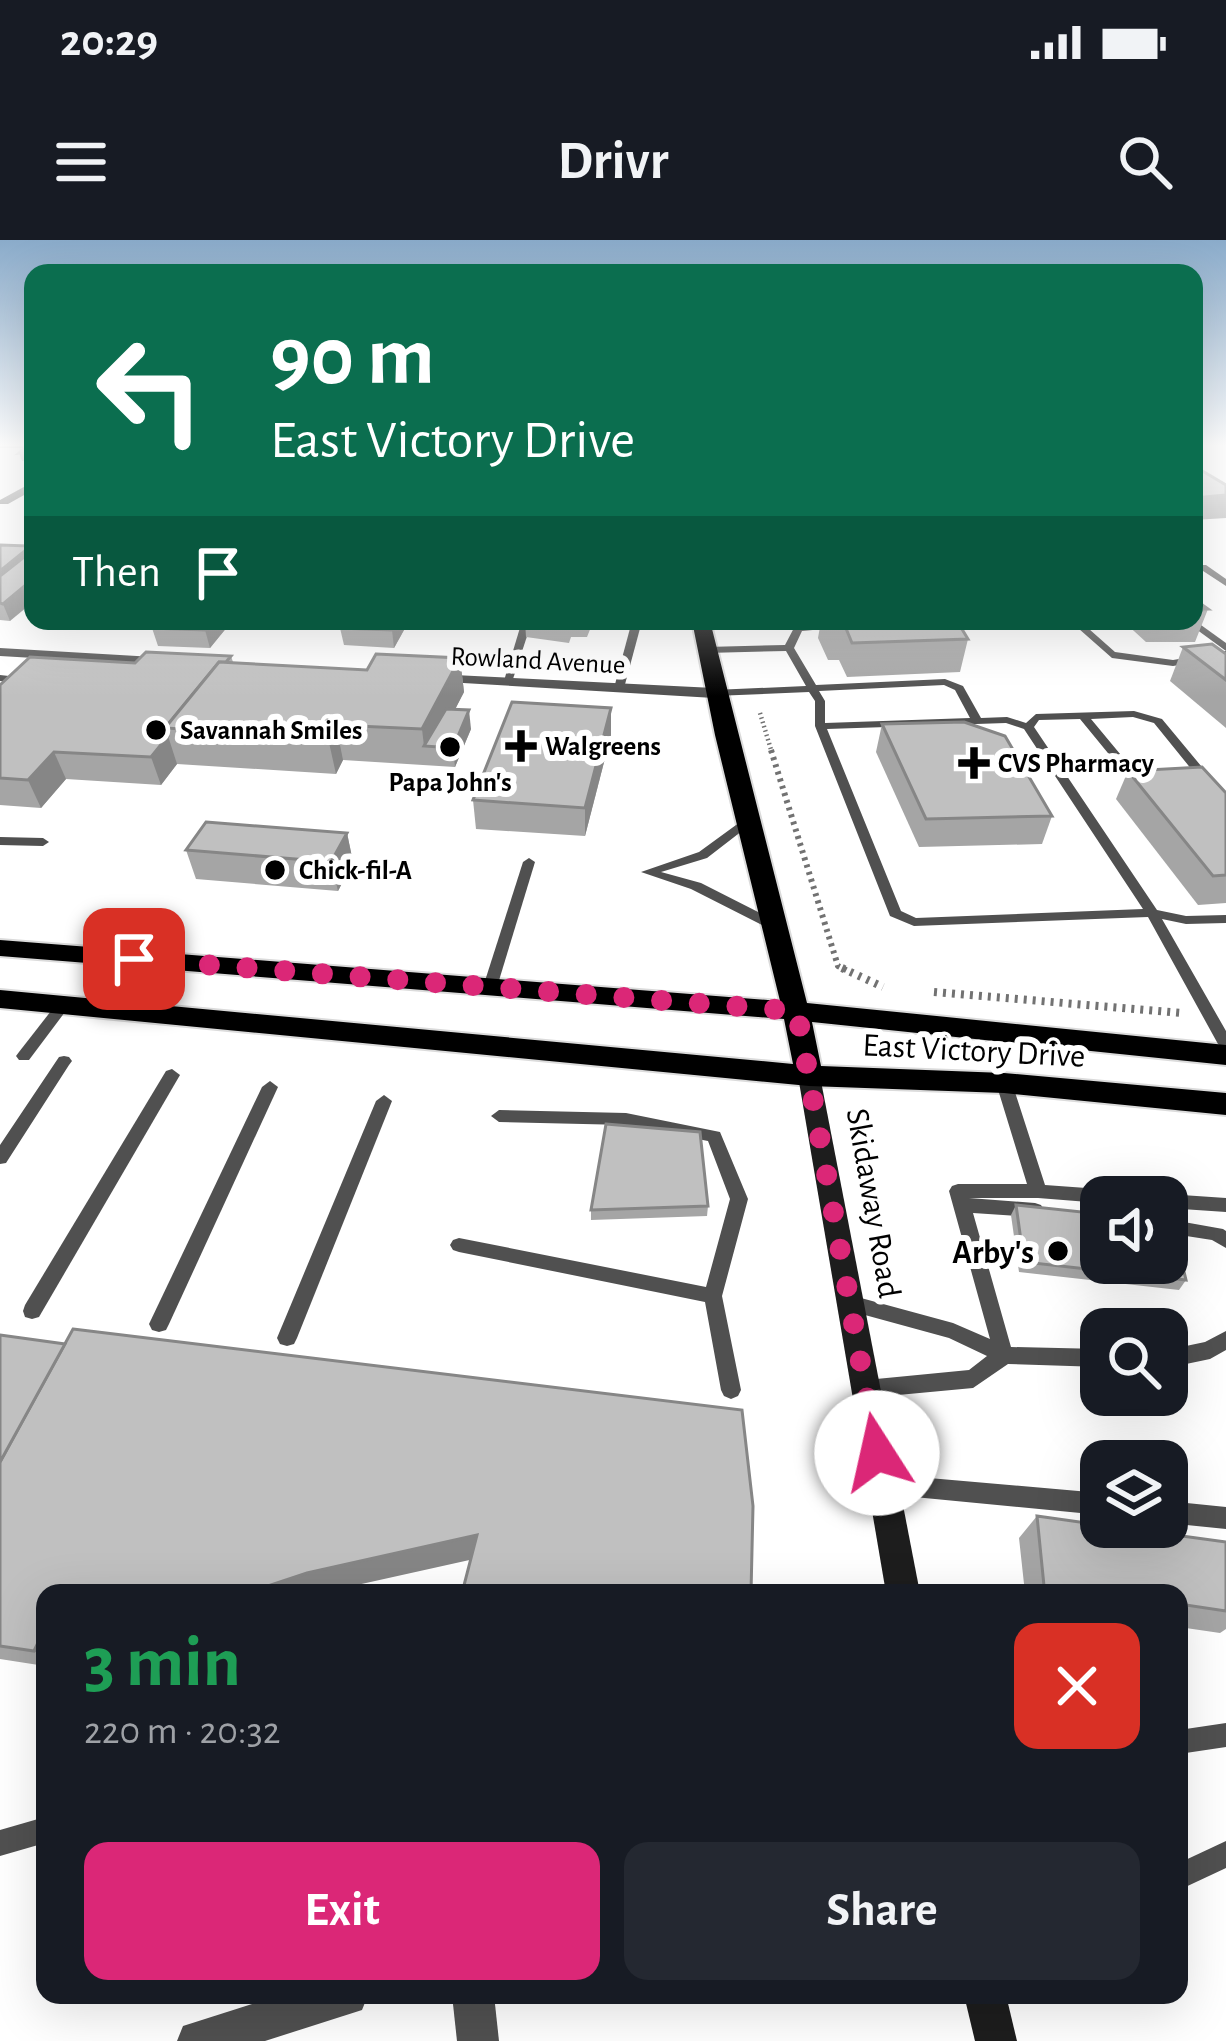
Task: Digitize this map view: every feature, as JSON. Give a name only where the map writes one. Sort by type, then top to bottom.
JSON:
[{"type":"main road","name":"Skidaway Road","points":[[703,630],[713,693],[797,1011],[901,1584]]},
{"type":"main road","name":"East Victory Drive","points":[[0,948],[797,1011],[1226,1055]]},
{"type":"main road","name":"East Victory Drive","points":[[0,999],[809,1076],[1004,1083],[1226,1104]]},
{"type":"main road","points":[[987,2004],[996,2041]]},
{"type":"street","points":[[0,652],[200,664]]},
{"type":"street","name":"Rowland Avenue","points":[[412,676],[713,693]]},
{"type":"street","points":[[198,2041],[318,2004]]},
{"type":"street","points":[[474,2004],[478,2041]]},
{"type":"lane","points":[[1203,567],[1226,583]]},
{"type":"lane","points":[[507,682],[522,630]]},
{"type":"lane","points":[[619,688],[635,630]]},
{"type":"lane","points":[[789,648],[797,630]]},
{"type":"lane","points":[[1085,630],[1112,655],[1173,663],[1226,651]]},
{"type":"lane","points":[[1201,630],[1226,651]]},
{"type":"lane","points":[[706,650],[789,648]]},
{"type":"lane","points":[[789,648],[820,700],[820,726],[895,913],[914,922],[1152,913],[1186,920],[1226,919]]},
{"type":"lane","points":[[0,678],[27,681],[0,711]]},
{"type":"lane","points":[[713,693],[945,682],[959,688],[977,721]]},
{"type":"lane","points":[[1028,727],[1036,717],[1134,714],[1158,721],[1226,804]]},
{"type":"lane","points":[[1084,716],[1136,784],[1160,783]]},
{"type":"lane","points":[[820,726],[1007,720],[1028,727],[1152,913],[1226,1043]]},
{"type":"lane","points":[[1184,782],[1208,781]]},
{"type":"lane","points":[[747,821],[703,855],[646,872],[696,886],[775,926]]},
{"type":"lane","points":[[0,841],[43,842]]},
{"type":"lane","points":[[490,987],[530,862]]},
{"type":"lane","points":[[24,1056],[63,1005]]},
{"type":"lane","points":[[0,1158],[64,1061]]},
{"type":"lane","points":[[32,1311],[172,1075]]},
{"type":"lane","points":[[1004,1083],[1038,1191]]},
{"type":"lane","points":[[159,1324],[270,1087]]},
{"type":"lane","points":[[287,1338],[384,1102]]},
{"type":"lane","points":[[499,1116],[626,1119],[714,1136],[739,1199],[713,1296],[731,1390]]},
{"type":"lane","points":[[1004,1355],[958,1191],[1080,1194]]},
{"type":"lane","points":[[1188,1202],[1226,1205]]},
{"type":"lane","points":[[962,1206],[1080,1214]]},
{"type":"lane","points":[[1188,1229],[1216,1234],[1226,1241]]},
{"type":"lane","points":[[459,1245],[713,1296]]},
{"type":"lane","points":[[850,1304],[953,1331],[1004,1355],[1080,1357]]},
{"type":"lane","points":[[1188,1355],[1210,1350],[1226,1339]]},
{"type":"lane","points":[[866,1389],[974,1378],[1004,1355]]},
{"type":"lane","points":[[883,1484],[1080,1502]]},
{"type":"lane","points":[[1188,1514],[1226,1518]]},
{"type":"lane","points":[[1188,1741],[1226,1735]]},
{"type":"lane","points":[[0,1843],[36,1832]]},
{"type":"lane","points":[[1188,1873],[1226,1854]]},
{"type":"building","points":[[0,545],[24,546],[24,552],[0,571]]},
{"type":"building","points":[[24,557],[24,586],[3,604],[0,576]]},
{"type":"building","points":[[847,630],[962,630],[968,639],[852,643]]},
{"type":"building","points":[[1212,644],[1226,654],[1226,680],[1183,647]]},
{"type":"building","points":[[146,652],[231,656],[219,662],[165,728],[168,736],[151,757],[54,752],[28,780],[0,778],[0,685],[30,657],[135,663]]},
{"type":"building","points":[[376,654],[460,658],[422,729],[336,725],[328,738],[165,728],[219,662],[367,670]]},
{"type":"building","name":"Walgreens","points":[[512,702],[611,708],[585,808],[473,800]]},
{"type":"building","points":[[446,709],[469,710],[453,748],[424,746]]},
{"type":"building","points":[[964,722],[1005,736],[1052,816],[926,819],[882,724]]},
{"type":"building","points":[[1202,767],[1226,793],[1226,875],[1213,876],[1128,771]]},
{"type":"building","points":[[206,822],[347,833],[331,862],[186,850]]},
{"type":"building","points":[[606,1124],[700,1132],[708,1206],[591,1210]]},
{"type":"building","points":[[1016,1205],[1080,1212],[1080,1268],[1024,1262]]},
{"type":"building","points":[[73,1329],[742,1410],[753,1506],[751,1584],[464,1584],[477,1535],[274,1584],[36,1584],[34,1651],[0,1646],[0,1462]]},
{"type":"building","points":[[0,1335],[65,1344],[0,1462]]},
{"type":"building","points":[[1037,1516],[1080,1522],[1080,1548],[1188,1548],[1188,1537],[1226,1542],[1226,1611],[1188,1605],[1188,1584],[1044,1584]]},
{"type":"place","name":"Savannah Smiles","points":[[156,730]]},
{"type":"place","name":"Walgreens","points":[[521,746]]},
{"type":"place","name":"Papa John's","points":[[450,747]]},
{"type":"place","name":"CVS Pharmacy","points":[[974,763]]},
{"type":"place","name":"Chick-fil-A","points":[[275,870]]},
{"type":"place","name":"Arby's","points":[[1058,1251]]},
{"type":"route","points":[[134,959],[797,1011],[877,1453]]}]
